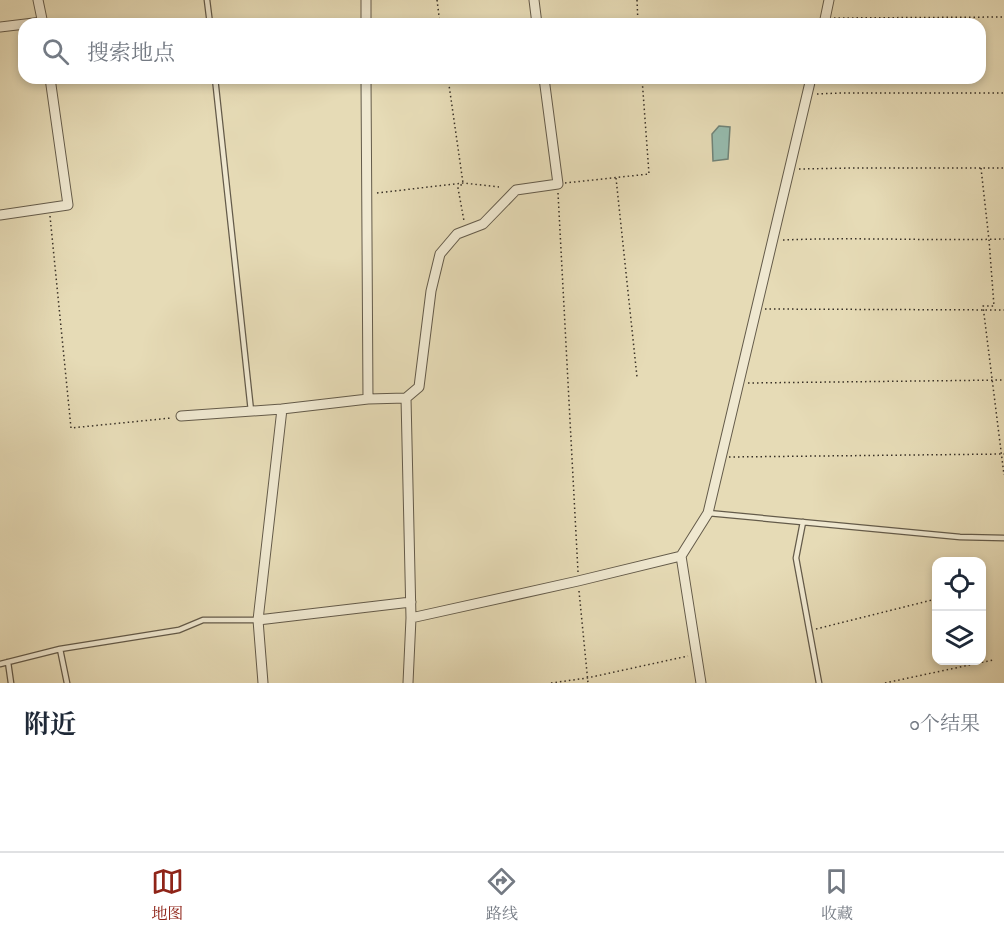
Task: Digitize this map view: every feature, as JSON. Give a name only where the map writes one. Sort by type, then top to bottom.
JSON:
[{"type":"street","points":[[38,0],[41,18]]},
{"type":"street","points":[[366,0],[366,18]]},
{"type":"street","points":[[534,0],[536,18]]},
{"type":"street","points":[[825,18],[830,0]]},
{"type":"street","points":[[0,27],[18,25]]},
{"type":"street","points":[[0,214],[68,205],[51,84]]},
{"type":"street","points":[[366,84],[368,399]]},
{"type":"street","points":[[181,416],[282,409],[368,399],[406,398],[419,387],[431,291],[440,254],[457,234],[483,224],[516,190],[558,184],[545,84]]},
{"type":"street","points":[[701,683],[681,556],[708,513],[810,84]]},
{"type":"street","points":[[406,398],[411,602],[408,683]]},
{"type":"street","points":[[263,683],[258,620],[282,409]]},
{"type":"street","points":[[411,618],[681,556]]},
{"type":"street","points":[[258,620],[411,602]]},
{"type":"lane","points":[[207,0],[209,18]]},
{"type":"lane","points":[[216,84],[251,411]]},
{"type":"lane","points":[[708,513],[960,537],[1004,538]]},
{"type":"lane","points":[[803,522],[796,558],[819,683]]},
{"type":"lane","points":[[0,664],[60,649],[179,630],[203,620],[258,620]]},
{"type":"lane","points":[[60,649],[67,683]]},
{"type":"lane","points":[[8,662],[11,683]]},
{"type":"path","points":[[437,0],[439,18]]},
{"type":"path","points":[[637,0],[638,18]]},
{"type":"path","points":[[959,18],[1004,17]]},
{"type":"path","points":[[449,84],[463,183]]},
{"type":"path","points":[[588,683],[578,581],[558,184],[649,174],[642,84]]},
{"type":"path","points":[[807,95],[1004,93]]},
{"type":"path","points":[[981,168],[994,306],[983,306],[1004,476]]},
{"type":"path","points":[[789,169],[1004,168]]},
{"type":"path","points":[[616,177],[637,376]]},
{"type":"path","points":[[367,194],[463,183],[500,187]]},
{"type":"path","points":[[463,183],[458,188],[465,231]]},
{"type":"path","points":[[50,208],[71,428],[181,416]]},
{"type":"path","points":[[772,241],[823,238],[1004,239]]},
{"type":"path","points":[[756,309],[1004,310]]},
{"type":"path","points":[[737,389],[750,382],[1004,380]]},
{"type":"path","points":[[721,458],[1002,454]]},
{"type":"path","points":[[809,631],[932,600]]},
{"type":"path","points":[[550,683],[587,678],[696,654]]},
{"type":"path","points":[[885,683],[993,660]]},
{"type":"water","points":[[719,126],[730,127],[728,159],[713,161],[712,134]]}]
